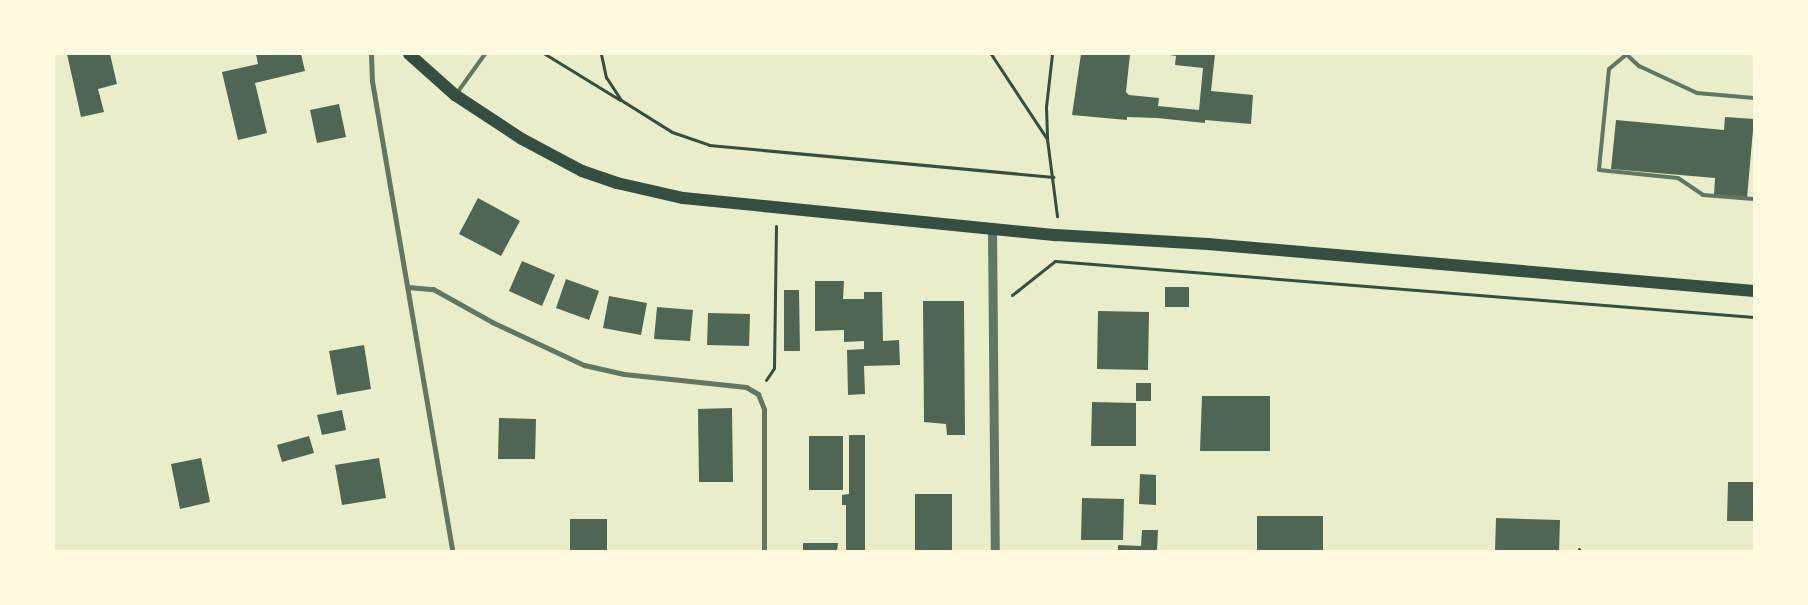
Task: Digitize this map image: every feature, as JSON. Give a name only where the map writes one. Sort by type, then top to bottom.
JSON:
[{"type":"main road","points":[[409,54],[455,95],[522,139],[582,171],[617,183],[684,198],[992,228],[1208,244],[1754,291]]},
{"type":"street","points":[[371,54],[372,81],[452,551]]},
{"type":"street","points":[[992,228],[995,551]]},
{"type":"street","points":[[408,287],[433,289],[517,335],[584,365],[624,374],[746,388],[758,394],[764,409],[764,551]]},
{"type":"lane","points":[[455,95],[485,54]]},
{"type":"lane","points":[[1754,98],[1697,93],[1639,66],[1626,54],[1609,69],[1599,170],[1678,178],[1703,195],[1754,199]]},
{"type":"path","points":[[545,54],[672,132],[709,145],[1054,177],[1047,139],[1046,108],[1052,54]]},
{"type":"path","points":[[601,54],[606,77],[621,100]]},
{"type":"path","points":[[991,54],[1047,139]]},
{"type":"path","points":[[758,394],[774,368],[776,208]]},
{"type":"path","points":[[992,312],[1055,261],[1754,317]]},
{"type":"building","points":[[67,54],[110,54],[117,84],[98,89],[104,112],[81,117]]},
{"type":"building","points":[[256,54],[301,54],[305,71],[255,83],[267,133],[238,140],[222,72],[258,64]]},
{"type":"building","points":[[1081,54],[1130,54],[1126,92],[1129,95],[1159,98],[1158,106],[1199,110],[1203,68],[1175,65],[1176,56],[1163,54],[1215,54],[1211,91],[1253,95],[1251,124],[1205,120],[1205,123],[1127,117],[1127,120],[1072,115]]},
{"type":"building","points":[[339,104],[346,137],[317,143],[310,110]]},
{"type":"building","points":[[1725,117],[1754,119],[1747,198],[1714,195],[1715,178],[1611,169],[1616,120],[1724,130]]},
{"type":"building","points":[[478,198],[520,221],[501,256],[459,234]]},
{"type":"building","points":[[522,261],[555,275],[542,306],[509,291]]},
{"type":"building","points":[[566,279],[599,291],[589,320],[556,308]]},
{"type":"building","points":[[815,281],[844,281],[843,299],[864,299],[864,292],[882,292],[883,341],[899,340],[900,365],[864,366],[865,394],[848,395],[847,350],[864,349],[864,341],[844,342],[844,330],[815,331]]},
{"type":"building","points":[[1165,287],[1189,287],[1189,307],[1165,307]]},
{"type":"building","points":[[784,290],[799,290],[800,351],[784,351]]},
{"type":"building","points":[[609,296],[647,303],[641,335],[603,328]]},
{"type":"building","points":[[923,301],[964,301],[965,435],[947,435],[946,424],[924,422]]},
{"type":"building","points":[[657,307],[693,310],[690,341],[654,339]]},
{"type":"building","points":[[1098,311],[1149,312],[1148,370],[1097,369]]},
{"type":"building","points":[[708,313],[750,314],[749,346],[707,345]]},
{"type":"building","points":[[364,345],[371,389],[337,395],[329,351]]},
{"type":"building","points":[[1136,383],[1151,383],[1151,401],[1136,401]]},
{"type":"building","points":[[1202,396],[1270,396],[1270,451],[1200,451]]},
{"type":"building","points":[[1092,402],[1136,403],[1136,446],[1091,446]]},
{"type":"building","points":[[732,408],[733,482],[699,482],[698,409]]},
{"type":"building","points":[[342,410],[346,430],[322,435],[317,415]]},
{"type":"building","points":[[499,418],[536,419],[535,459],[498,459]]},
{"type":"building","points":[[849,435],[865,435],[865,551],[846,551],[846,505],[842,505],[842,495],[849,494]]},
{"type":"building","points":[[309,436],[314,453],[282,462],[277,445]]},
{"type":"building","points":[[809,436],[843,436],[843,490],[809,490]]},
{"type":"building","points":[[201,458],[210,502],[180,509],[171,464]]},
{"type":"building","points":[[379,458],[386,498],[342,505],[335,465]]},
{"type":"building","points":[[1140,474],[1156,475],[1156,505],[1139,504]]},
{"type":"building","points":[[1728,482],[1754,482],[1754,521],[1727,521]]},
{"type":"building","points":[[915,494],[952,494],[952,551],[915,551]]},
{"type":"building","points":[[1082,498],[1124,499],[1123,540],[1081,540]]},
{"type":"building","points":[[1257,516],[1323,516],[1323,551],[1257,551]]},
{"type":"building","points":[[1496,518],[1560,520],[1559,551],[1495,551]]},
{"type":"building","points":[[570,519],[607,519],[607,551],[570,551]]},
{"type":"building","points":[[1142,530],[1158,530],[1157,551],[1118,551],[1118,545],[1141,546]]},
{"type":"building","points":[[803,543],[838,543],[837,551],[803,551]]}]
